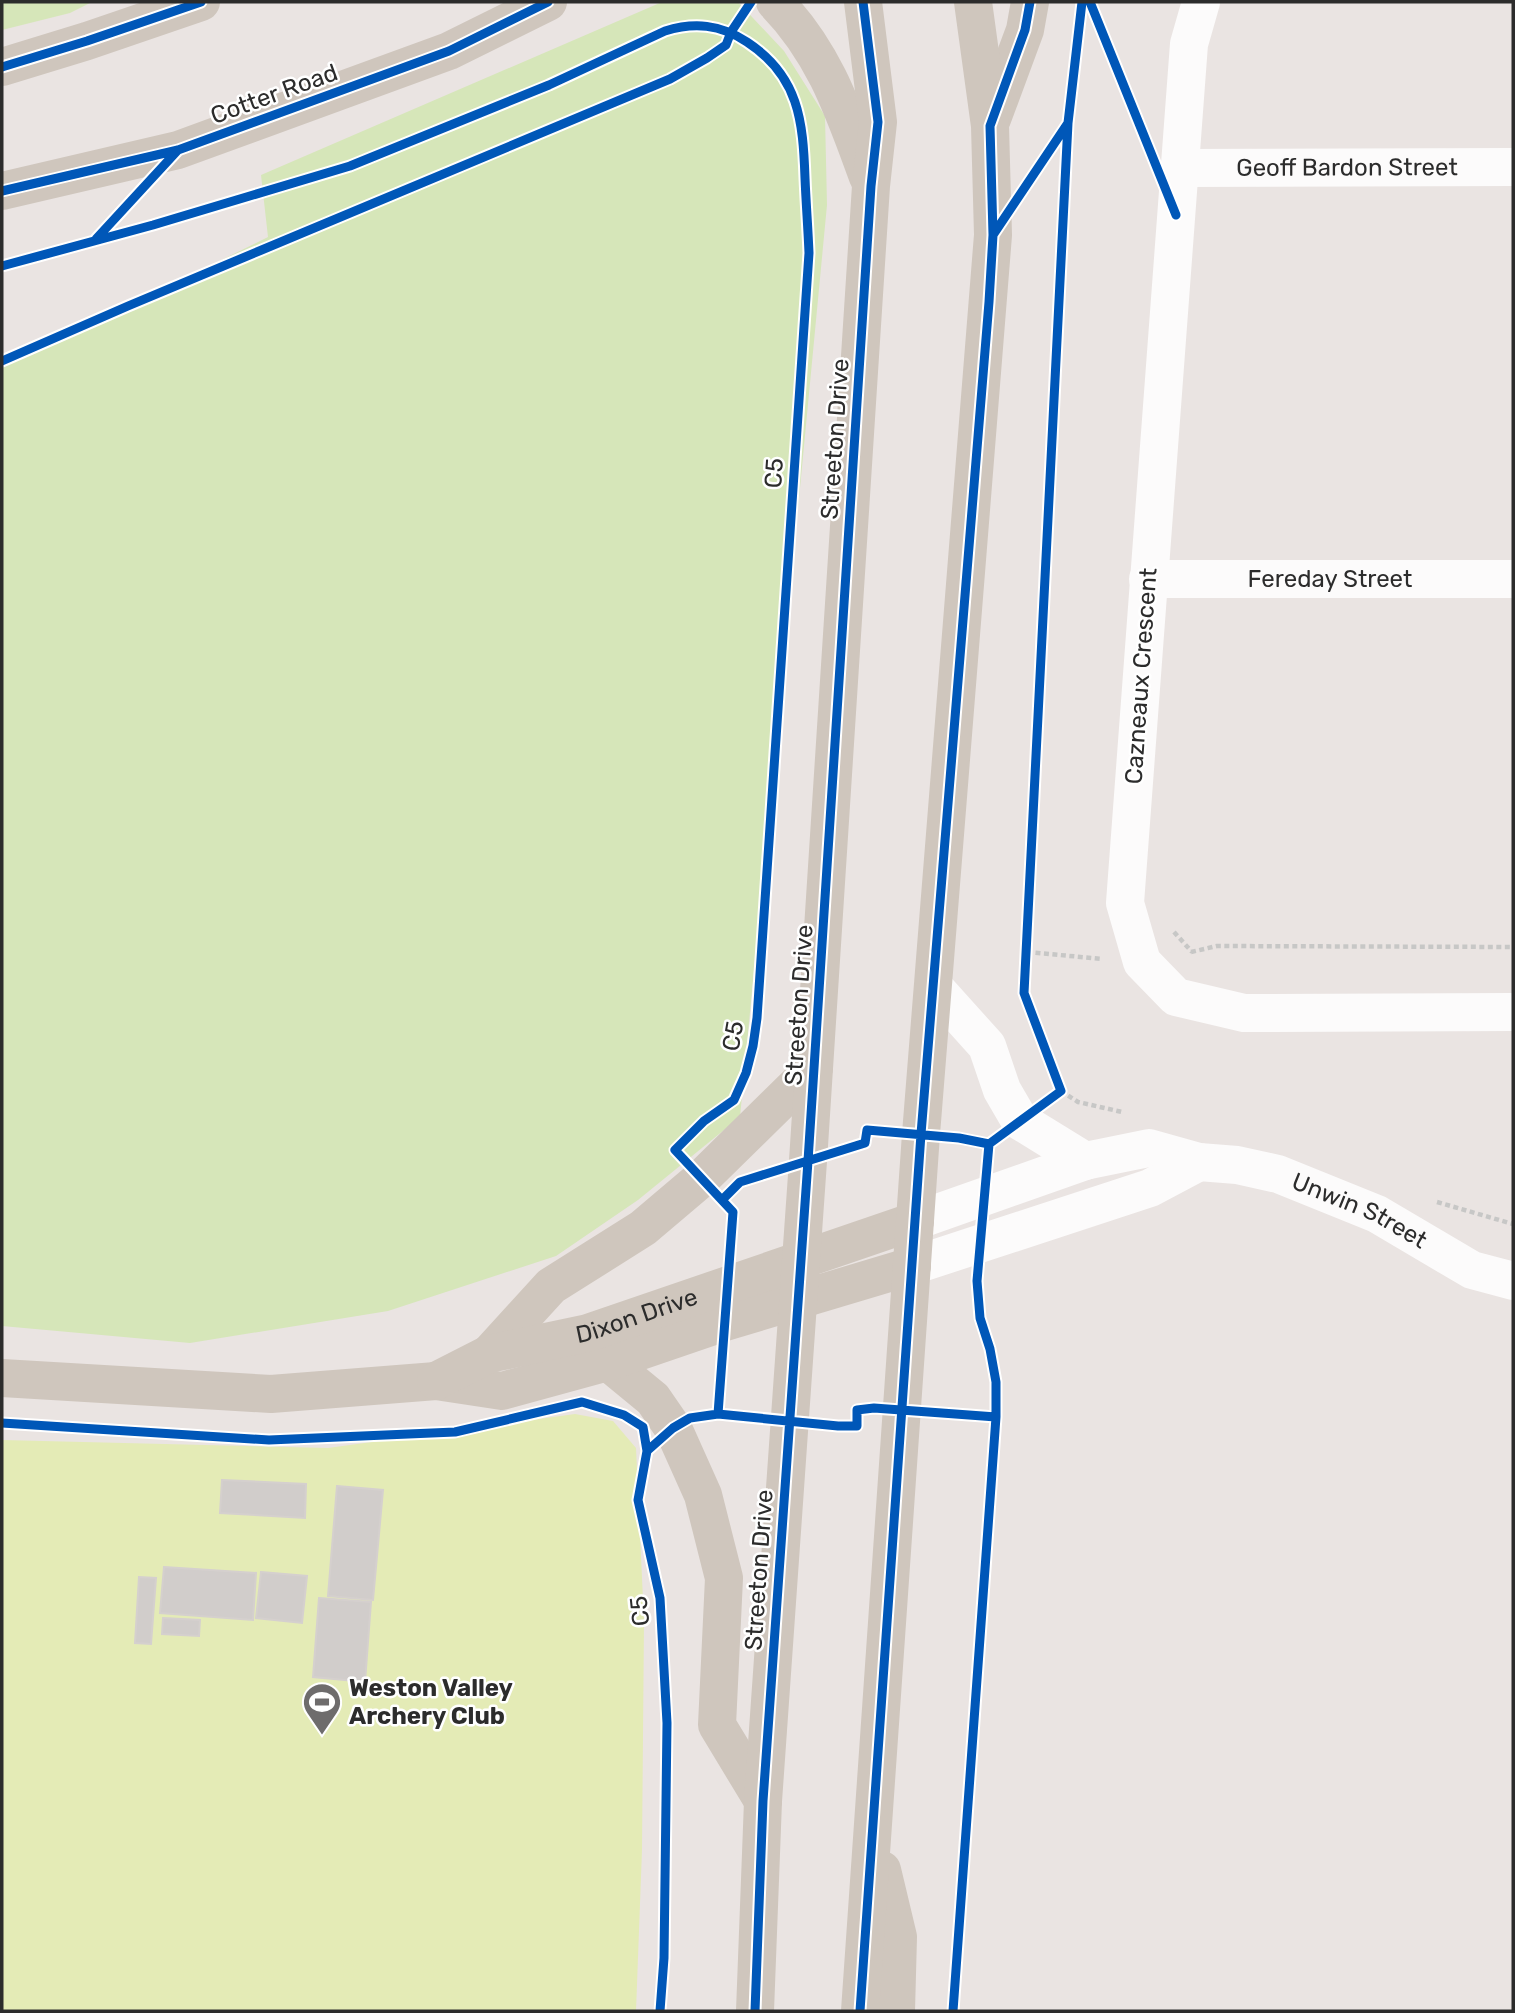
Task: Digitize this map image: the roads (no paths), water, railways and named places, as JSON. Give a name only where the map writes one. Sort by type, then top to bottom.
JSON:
[{"type":"main road","points":[[2,67],[201,2]]},
{"type":"main road","name":"Cotter Road","points":[[2,191],[178,149],[449,51],[548,2]]},
{"type":"main road","points":[[775,2],[813,47],[837,94],[871,186]]},
{"type":"main road","name":"Streeton Drive","points":[[755,2011],[763,1801],[871,186],[878,122],[863,2]]},
{"type":"main road","points":[[860,2011],[915,1221],[993,235],[990,126],[973,2]]},
{"type":"main road","points":[[990,126],[1025,30],[1030,2]]},
{"type":"main road","points":[[489,1354],[551,1286],[643,1228],[702,1178],[814,1068]]},
{"type":"main road","name":"Dixon Drive","points":[[436,1381],[489,1354],[588,1333],[915,1221]]},
{"type":"main road","name":"Dixon Drive","points":[[2,1378],[271,1394],[436,1381],[502,1391],[608,1362],[725,1322],[912,1266]]},
{"type":"main road","points":[[608,1362],[653,1399],[674,1428],[704,1495],[724,1578],[717,1725],[763,1801]]},
{"type":"main road","points":[[873,1830],[898,1937],[896,2011]]},
{"type":"street","name":"Cazneaux Crescent","points":[[1201,2],[1189,44],[1125,904],[1143,962],[1176,997],[1244,1013],[1513,1012]]},
{"type":"street","name":"Geoff Bardon Street","points":[[1179,168],[1513,167]]},
{"type":"street","name":"Fereday Street","points":[[1148,579],[1513,579]]},
{"type":"street","points":[[933,986],[987,1046],[1002,1090],[1020,1121],[1085,1161]]},
{"type":"street","name":"Unwin Street","points":[[915,1221],[1085,1161],[1149,1148],[1199,1162],[1237,1165],[1278,1174],[1377,1214],[1472,1270],[1513,1282]]},
{"type":"street","points":[[912,1266],[1150,1188],[1199,1162]]},
{"type":"place","name":"Weston Valley Archery Club","points":[[322,1736]]}]
